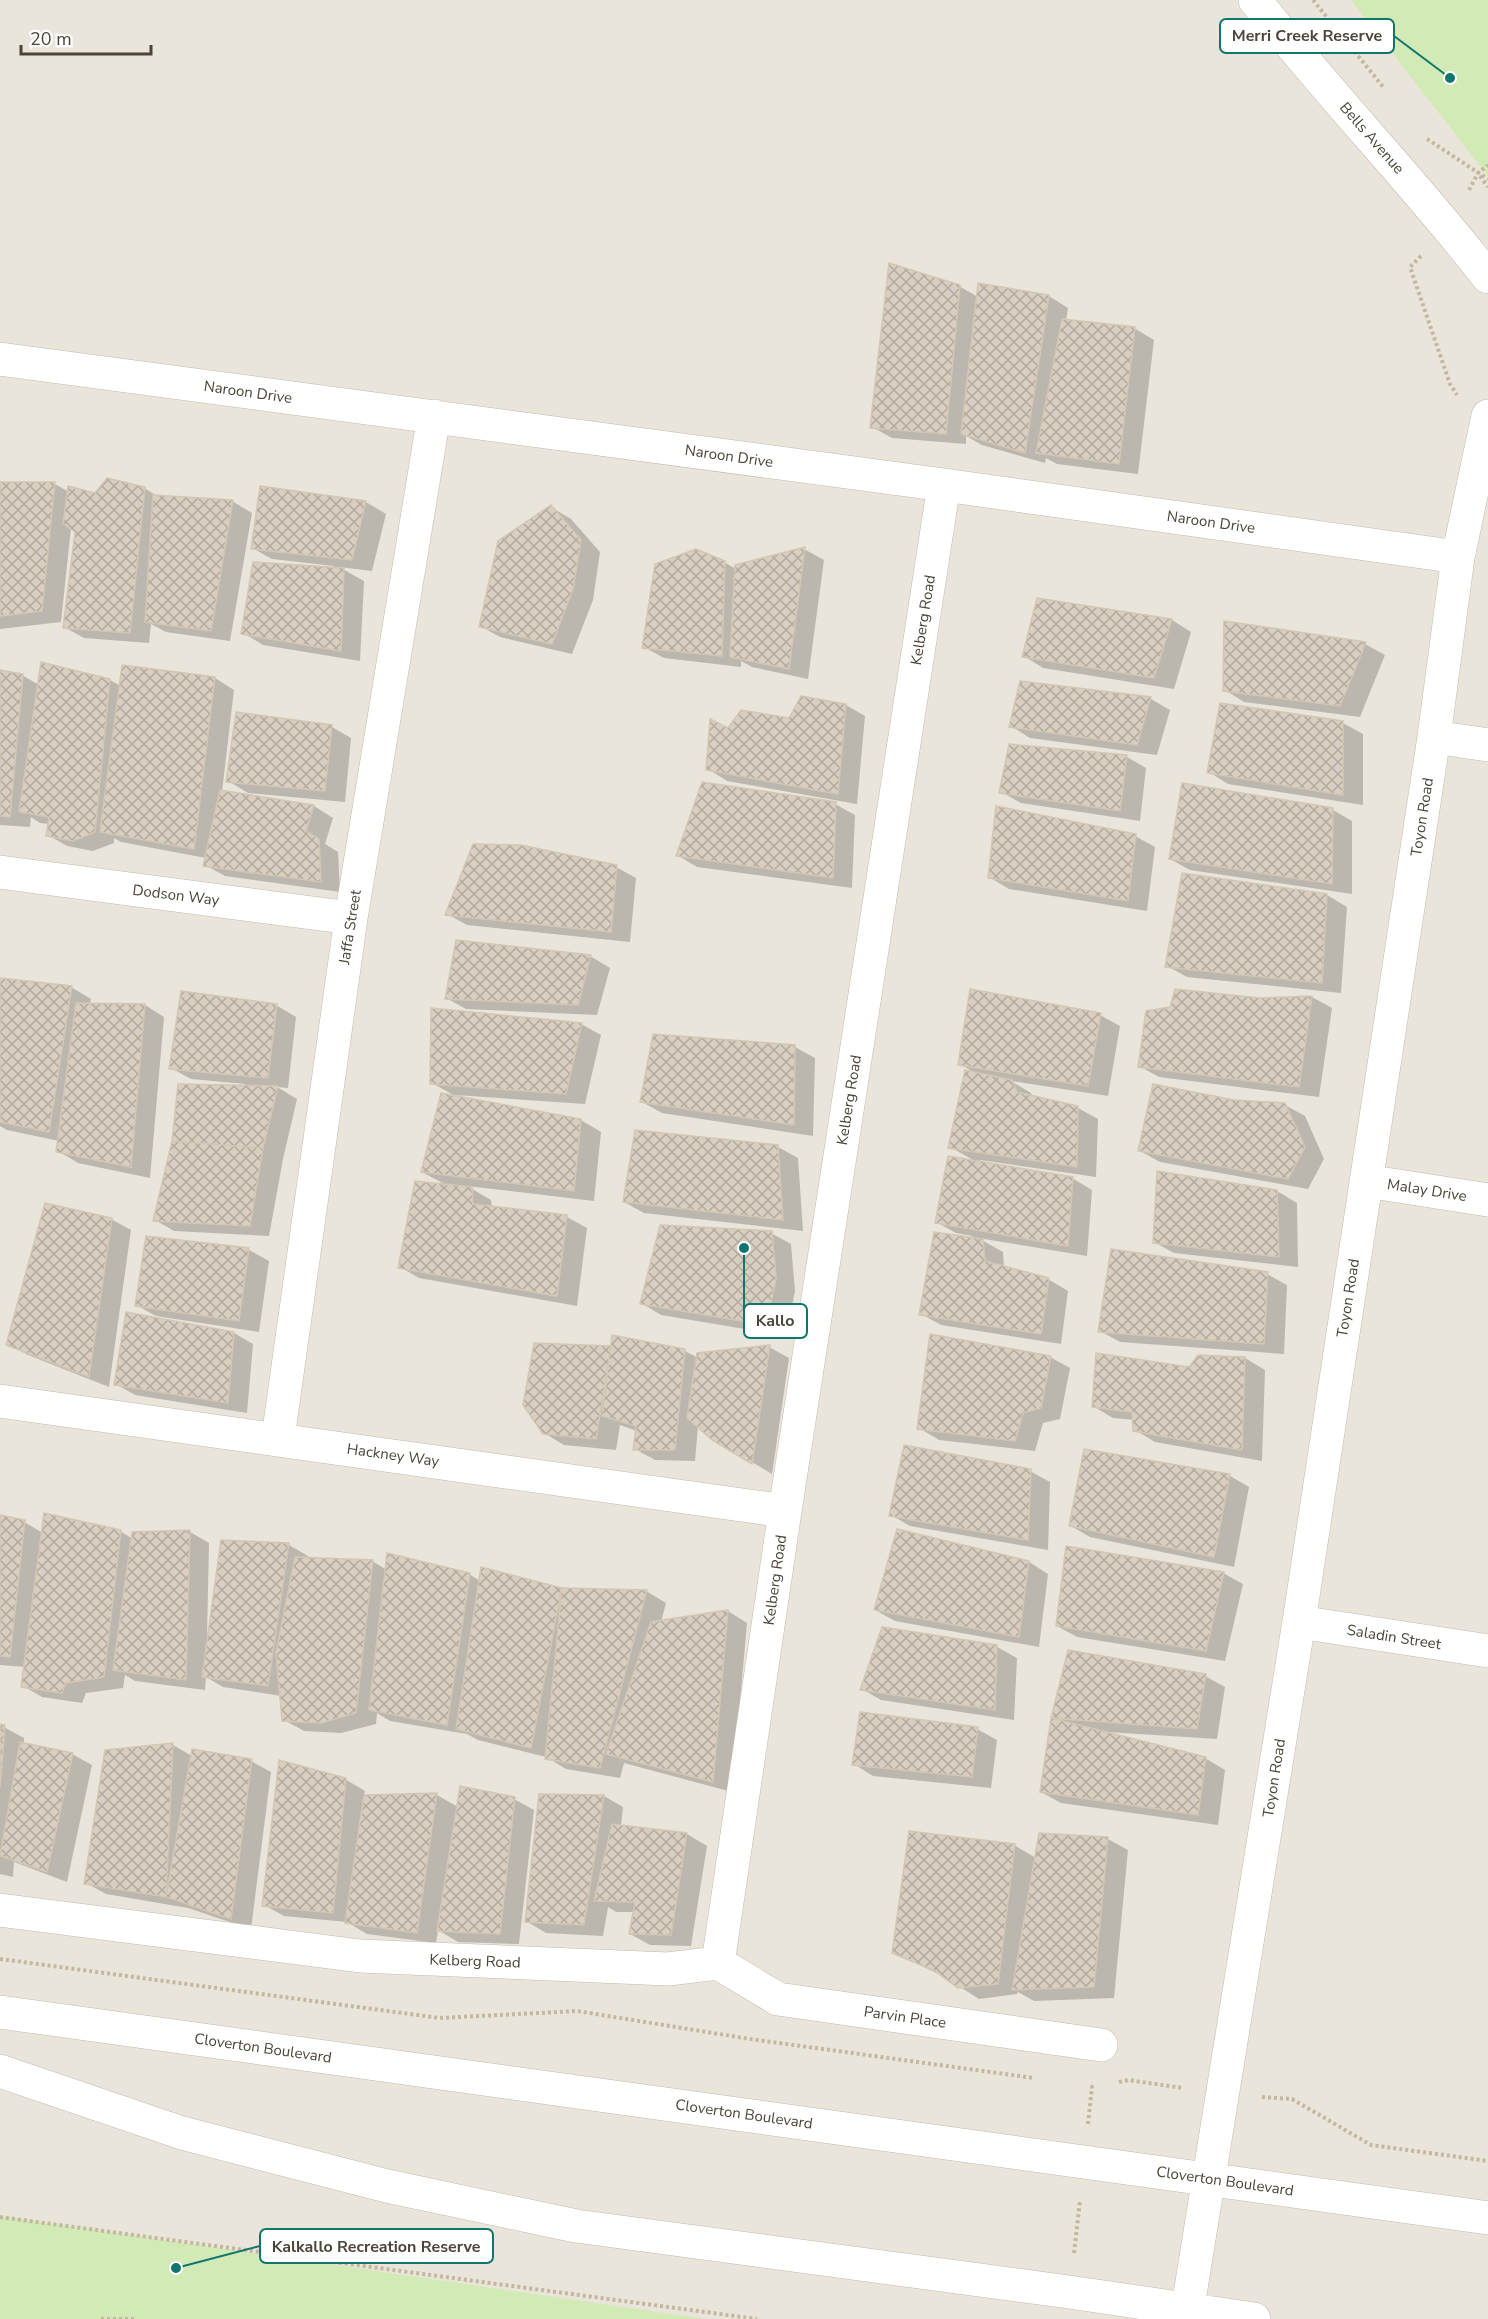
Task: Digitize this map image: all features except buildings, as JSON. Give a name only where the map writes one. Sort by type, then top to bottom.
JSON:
[{"type":"street","name":"Bells Avenue","points":[[1255,0],[1290,44],[1449,227],[1488,277]]},
{"type":"street","name":"Naroon Drive","points":[[0,359],[944,485],[1458,557]]},
{"type":"street","name":"Jaffa Street","points":[[278,1438],[351,918],[434,416]]},
{"type":"street","name":"Toyon Road","points":[[1187,2314],[1299,1622],[1434,737],[1458,557],[1486,427]]},
{"type":"street","name":"Kelberg Road","points":[[0,1910],[360,1956],[668,1969],[718,1963],[785,1511],[944,485]]},
{"type":"street","points":[[1434,737],[1488,745]]},
{"type":"street","name":"Dodson Way","points":[[0,872],[351,918]]},
{"type":"street","name":"Malay Drive","points":[[1366,1181],[1488,1200]]},
{"type":"street","name":"Hackney Way","points":[[0,1401],[278,1438],[785,1511]]},
{"type":"street","name":"Saladin Street","points":[[1299,1622],[1488,1651]]},
{"type":"street","name":"Parvin Place","points":[[718,1963],[778,1999],[1101,2045]]},
{"type":"street","name":"Cloverton Boulevard","points":[[0,2012],[1488,2218]]},
{"type":"street","points":[[0,2071],[182,2133],[387,2186],[576,2226],[1069,2292],[1187,2314],[1254,2319]]},
{"type":"path","points":[[1313,0],[1386,91]]},
{"type":"path","points":[[1423,136],[1488,179]]},
{"type":"path","points":[[1478,173],[1488,187]]},
{"type":"path","points":[[1449,227],[1410,267],[1450,384],[1486,427]]},
{"type":"path","points":[[0,1959],[440,2018],[577,2011],[1044,2080]]},
{"type":"path","points":[[1110,2083],[1128,2080],[1224,2094],[1292,2099],[1371,2145],[1488,2161]]},
{"type":"path","points":[[1080,2085],[1101,2085]]},
{"type":"path","points":[[1069,2292],[1092,2086]]},
{"type":"path","points":[[0,2217],[757,2319]]},
{"type":"path","points":[[101,2319],[135,2319]]},
{"type":"shaded area","points":[[0,0],[1351,0],[1488,176],[1488,2319],[0,2319]]},
{"type":"green space","points":[[1351,0],[1488,0],[1488,176],[1472,156]]},
{"type":"green space","points":[[0,2216],[705,2319],[0,2319]]},
{"type":"place","name":"Merri Creek Reserve","points":[[1450,78]]},
{"type":"place","name":"Kallo","points":[[744,1248]]},
{"type":"place","name":"Kalkallo Recreation Reserve","points":[[176,2268]]}]
